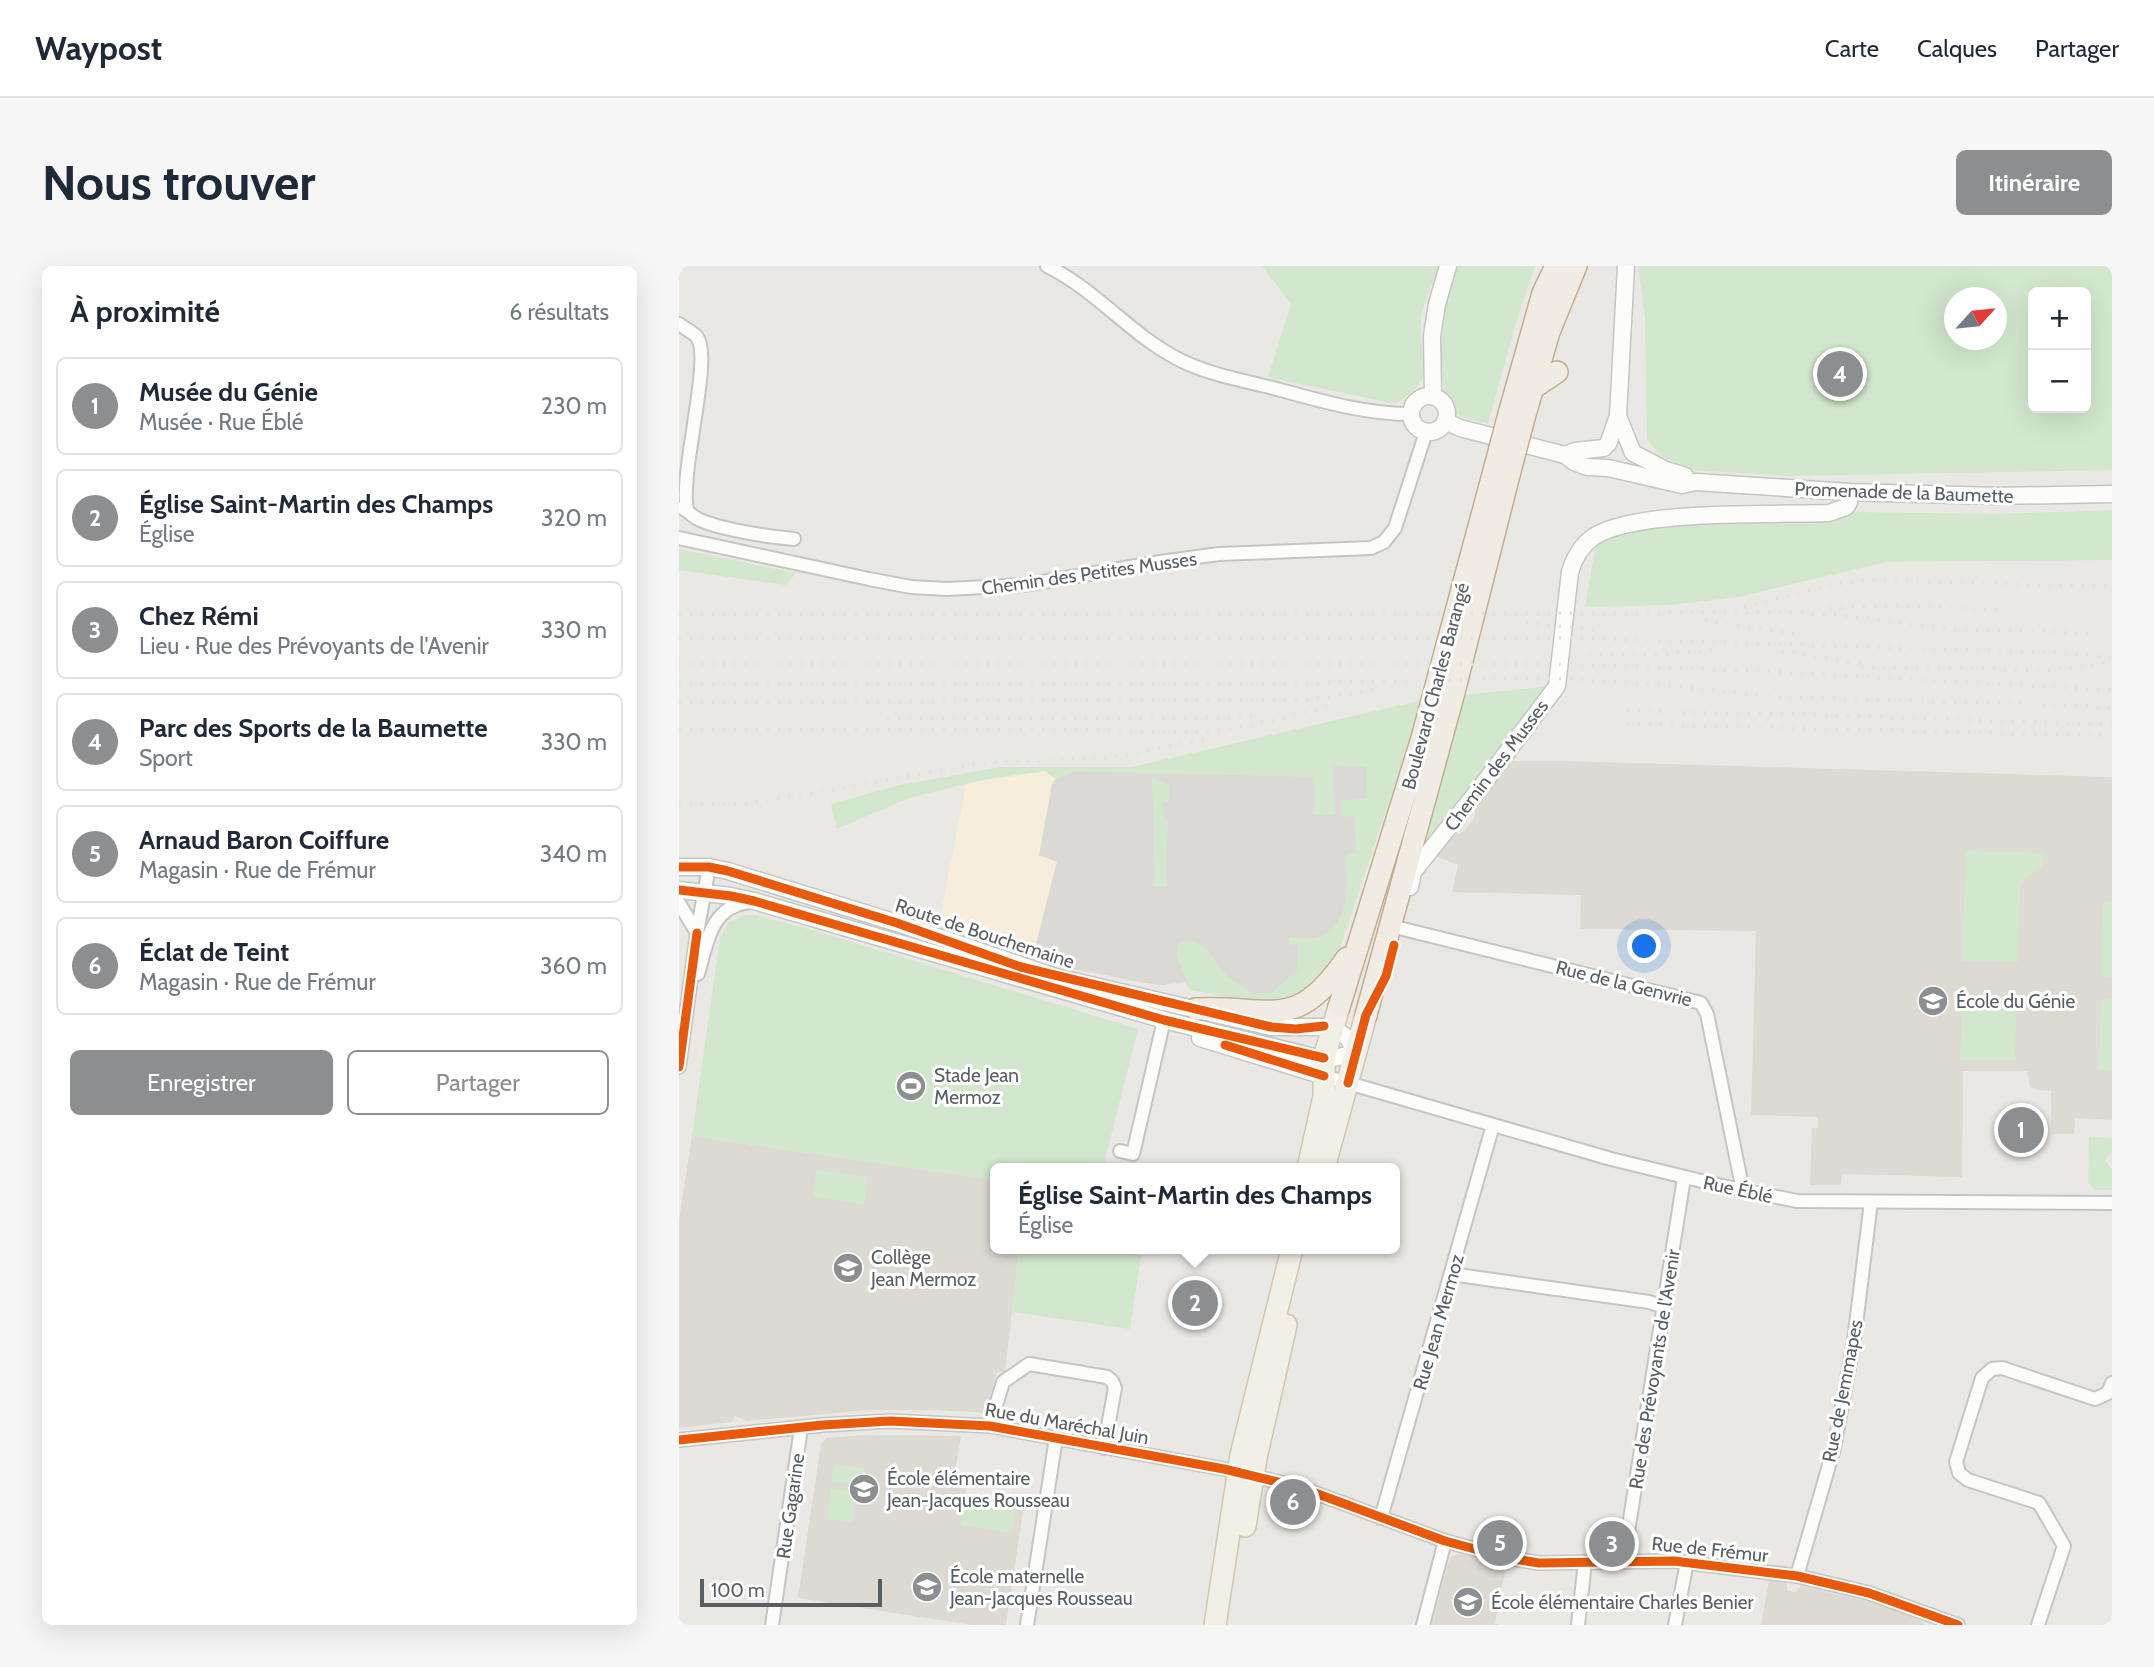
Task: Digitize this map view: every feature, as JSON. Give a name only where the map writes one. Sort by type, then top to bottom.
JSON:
[{"type":"highway","points":[[1543,293],[1544,266]]},
{"type":"highway","name":"Boulevard Charles Barangé","points":[[1332,1020],[1360,939],[1503,469],[1543,293],[1556,266]]},
{"type":"highway","name":"Boulevard Charles Barangé","points":[[1517,416],[1533,388],[1549,332],[1576,266]]},
{"type":"highway","points":[[1533,388],[1557,372]]},
{"type":"highway","name":"Boulevard Charles Barangé","points":[[1366,1015],[1449,709],[1503,469]]},
{"type":"highway","points":[[1196,1009],[1221,1008],[1269,1013],[1294,1008],[1320,993],[1360,939]]},
{"type":"main road","name":"Boulevard Charles Barangé","points":[[1331,1109],[1348,1083],[1366,1015]]},
{"type":"main road","name":"Boulevard Charles Barangé","points":[[1331,1109],[1324,1067],[1332,1020]]},
{"type":"main road","points":[[1310,1163],[1331,1109]]},
{"type":"main road","points":[[1325,1163],[1331,1109]]},
{"type":"main road","points":[[1215,1625],[1246,1474],[1268,1338],[1291,1254]]},
{"type":"main road","points":[[1229,1625],[1246,1474],[1303,1254]]},
{"type":"street","points":[[1047,266],[1087,289],[1141,335],[1182,361],[1230,377],[1323,401],[1392,414],[1410,414]]},
{"type":"street","points":[[1433,396],[1432,335],[1437,304],[1448,266]]},
{"type":"street","points":[[1618,416],[1631,448],[1633,462],[1615,469],[1603,458],[1618,416],[1626,266]]},
{"type":"street","points":[[679,324],[697,336],[701,346],[701,366],[683,508],[696,518],[718,525],[775,538],[794,539]]},
{"type":"street","points":[[1433,396],[1444,403],[1447,415],[1437,430],[1426,432],[1415,426],[1410,414],[1417,399],[1433,396]]},
{"type":"street","name":"Promenade de la Baumette","points":[[1445,421],[1476,432],[1565,455],[1587,467],[1615,469],[1682,485],[1696,482],[1849,492],[1998,496],[2112,494]]},
{"type":"street","name":"Chemin des Petites Musses","points":[[679,538],[911,587],[947,589],[1024,585],[1219,554],[1371,548],[1384,542],[1395,528],[1426,432]]},
{"type":"street","name":"Promenade de la Baumette","points":[[1565,455],[1606,446],[1620,440],[1696,482]]},
{"type":"street","name":"Chemin des Musses","points":[[1399,929],[1413,872],[1481,788],[1557,685],[1570,572],[1583,546],[1606,531],[1644,522],[1718,515],[1829,513],[1846,507],[1849,492]]},
{"type":"street","name":"Route de Bouchemaine","points":[[679,867],[709,867],[728,871],[813,896],[1024,968],[1271,1027],[1296,1029],[1332,1020]]},
{"type":"street","points":[[679,1067],[709,867]]},
{"type":"street","name":"Route de Bouchemaine","points":[[679,890],[754,901],[1324,1067],[1356,1053]]},
{"type":"street","points":[[686,1015],[715,920],[735,905],[754,901]]},
{"type":"street","points":[[679,903],[697,933]]},
{"type":"street","name":"Boulevard Charles Barangé","points":[[1366,1015],[1386,976],[1399,929]]},
{"type":"street","name":"Rue de la Genvrie","points":[[1399,929],[1701,1003],[1707,1014],[1743,1191]]},
{"type":"street","points":[[1121,1151],[1133,1154],[1164,1020]]},
{"type":"street","points":[[1332,1020],[1347,1038],[1356,1053],[1361,1073],[1375,1091]]},
{"type":"street","name":"Rue Éblé","points":[[1324,1067],[1348,1083],[1493,1125],[1683,1178],[1797,1201],[2112,1203]]},
{"type":"street","name":"Rue Jean Mermoz","points":[[1381,1517],[1493,1125]]},
{"type":"street","name":"Rue des Prévoyants de l'Avenir","points":[[1626,1560],[1627,1538],[1683,1178]]},
{"type":"street","name":"Rue de Jemmapes","points":[[1797,1576],[1834,1448],[1854,1341],[1871,1202]]},
{"type":"street","points":[[1451,1274],[1649,1302],[1664,1307]]},
{"type":"street","points":[[991,1426],[1001,1384],[1026,1365],[1034,1364],[1107,1377],[1115,1388],[1104,1448]]},
{"type":"street","points":[[2038,1625],[2063,1546],[2039,1503],[1968,1480],[1959,1473],[1956,1462],[1982,1378],[1992,1369],[2003,1368],[2095,1399],[2108,1394],[2112,1383]]},
{"type":"street","name":"Rue du Maréchal Juin","points":[[679,1440],[890,1422],[991,1426],[1246,1474]]},
{"type":"street","name":"Rue Gagarine","points":[[772,1625],[801,1428]]},
{"type":"street","points":[[1027,1625],[1056,1438]]},
{"type":"street","name":"Rue de Frémur","points":[[1246,1474],[1316,1492],[1445,1541],[1523,1561],[1687,1562],[1797,1576],[1869,1593],[1958,1625]]},
{"type":"street","points":[[1423,1625],[1445,1541]]},
{"type":"street","points":[[1578,1625],[1585,1562]]},
{"type":"street","points":[[1675,1625],[1687,1562]]},
{"type":"shaded area","points":[[1396,731],[1340,948],[1297,996],[1216,994],[1190,990],[1185,982],[1163,985],[1144,983],[1069,968],[1033,956],[1057,862],[1039,855],[1052,784],[1056,779],[1074,771],[1211,768]]},
{"type":"shaded area","name":"École du Génie","points":[[1508,761],[2112,777],[2112,1120],[2075,1118],[2074,1134],[2052,1134],[2051,1091],[2030,1087],[2027,1071],[1963,1071],[1962,1177],[1842,1174],[1841,1185],[1810,1185],[1812,1128],[1818,1128],[1818,1117],[1751,1115],[1756,931],[1580,929],[1581,895],[1452,892],[1458,865],[1435,856],[1451,837],[1464,831],[1474,818],[1477,802]]},
{"type":"shaded area","points":[[1045,771],[1056,779],[1052,784],[1057,862],[1033,956],[939,924],[966,784]]},
{"type":"shaded area","name":"Collège Jean Mermoz","points":[[692,1136],[990,1179],[990,1254],[1018,1254],[1005,1373],[997,1372],[986,1413],[869,1410],[747,1421],[735,1416],[732,1422],[679,1428],[679,1220]]},
{"type":"shaded area","points":[[863,1435],[961,1436],[954,1479],[967,1481],[965,1496],[1024,1505],[1006,1625],[972,1625],[798,1598],[821,1444],[826,1438]]},
{"type":"shaded area","name":"École élémentaire Charles Benier","points":[[1461,1554],[1506,1566],[1495,1623],[1499,1625],[1432,1625],[1449,1560],[1452,1556]]},
{"type":"shaded area","points":[[1769,1581],[1786,1583],[1788,1591],[1796,1592],[1801,1586],[1887,1606],[1925,1623],[1761,1625]]},
{"type":"green space","points":[[1262,266],[1439,266],[1422,312],[1421,333],[1425,366],[1419,385],[1395,404],[1268,377],[1291,304]]},
{"type":"green space","points":[[1456,266],[1535,266],[1488,424],[1457,414],[1446,396],[1443,383],[1438,340],[1439,318],[1445,292]]},
{"type":"green space","points":[[1638,266],[2112,266],[2112,470],[1791,476],[1689,470],[1659,454],[1647,440],[1645,319]]},
{"type":"green space","points":[[2112,510],[2112,560],[1886,562],[1738,597],[1671,605],[1585,607],[1596,542],[1658,527],[1840,519],[1852,512],[1995,514]]},
{"type":"green space","points":[[679,549],[796,573],[786,585],[679,570]]},
{"type":"green space","points":[[1545,687],[1424,848],[1420,846],[1459,715],[1462,695]]},
{"type":"green space","points":[[1423,700],[1340,948],[1318,979],[1304,992],[1287,1001],[1254,1001],[1190,990],[1177,955],[1177,945],[1182,941],[1195,942],[1206,948],[1226,975],[1253,994],[1273,992],[1298,969],[1298,944],[1289,945],[1289,938],[1322,935],[1332,929],[1343,910],[1347,888],[1346,854],[1356,853],[1355,817],[1341,816],[1341,800],[1366,799],[1366,767],[1333,765],[1334,815],[1315,815],[1315,777],[1074,771],[1056,779],[1045,771],[981,780],[909,798],[837,829],[831,804],[900,785],[1001,767],[1132,767]]},
{"type":"green space","points":[[1152,778],[1169,785],[1169,802],[1163,801],[1163,819],[1168,820],[1166,887],[1155,887]]},
{"type":"green space","points":[[1966,851],[2043,853],[2043,867],[2024,879],[2020,886],[2018,962],[1962,961]]},
{"type":"green space","points":[[2103,901],[2112,901],[2112,977],[2101,977]]},
{"type":"green space","name":"Stade Jean Mermoz","points":[[745,915],[755,915],[1138,1029],[1104,1163],[990,1163],[990,1179],[692,1136],[720,938],[729,922]]},
{"type":"green space","points":[[2101,999],[2112,999],[2112,1071],[2099,1070]]},
{"type":"green space","points":[[1962,1005],[2016,1005],[2015,1060],[1960,1060]]},
{"type":"green space","points":[[2089,1137],[2112,1138],[2112,1155],[2104,1160],[2112,1169],[2112,1190],[2094,1190],[2088,1182]]},
{"type":"green space","points":[[817,1170],[868,1177],[864,1204],[813,1197]]},
{"type":"green space","points":[[1018,1254],[1141,1254],[1130,1329],[1012,1312]]},
{"type":"green space","points":[[834,1464],[865,1469],[862,1486],[831,1481]]},
{"type":"green space","points":[[831,1488],[856,1492],[852,1522],[827,1519]]},
{"type":"green space","points":[[965,1502],[1015,1510],[1012,1533],[961,1525]]},
{"type":"railway","points":[[1744,607],[1828,585],[1861,581],[2112,587]]},
{"type":"railway","points":[[1830,608],[1891,605],[2005,610]]},
{"type":"railway","points":[[679,614],[1801,613],[1951,629],[2098,633]]},
{"type":"railway","points":[[1705,620],[1799,635]]},
{"type":"railway","points":[[1526,623],[1599,630]]},
{"type":"railway","points":[[679,639],[1571,638],[2061,653],[2112,657]]},
{"type":"railway","points":[[1589,655],[1653,655],[1715,650]]},
{"type":"railway","points":[[1782,651],[1869,665]]},
{"type":"railway","points":[[1861,667],[1958,667],[2038,671],[2109,663]]},
{"type":"railway","points":[[679,664],[1550,664],[1738,670],[2112,690]]},
{"type":"railway","points":[[679,685],[1275,684],[1547,678],[1658,684],[1808,698],[2112,708]]},
{"type":"railway","points":[[679,702],[1308,700],[1375,690]]},
{"type":"railway","points":[[679,730],[1040,729],[1202,733],[1253,725],[1332,705]]},
{"type":"railway","points":[[1627,711],[2112,725]]},
{"type":"railway","points":[[887,719],[1258,717]]},
{"type":"railway","points":[[1627,724],[2112,736]]},
{"type":"railway","points":[[679,805],[754,803],[985,763],[1117,757],[1210,738]]},
{"type":"cycle path","points":[[679,867],[709,867],[728,871],[897,923],[1021,967],[1271,1027],[1296,1029],[1324,1026]]},
{"type":"cycle path","points":[[679,890],[754,901],[1164,1020],[1324,1058]]},
{"type":"cycle path","points":[[679,1067],[697,933]]},
{"type":"cycle path","points":[[1348,1083],[1366,1015],[1386,976],[1394,945]]},
{"type":"cycle path","points":[[1225,1045],[1324,1076]]},
{"type":"cycle path","points":[[679,1440],[890,1421],[990,1426],[1224,1469],[1299,1487],[1445,1541],[1508,1558],[1539,1563],[1674,1561],[1797,1576],[1869,1593],[1958,1625]]},
{"type":"place","name":"Parc des Sports de la Baumette","points":[[1840,374]]},
{"type":"place","name":"École du Génie","points":[[1933,1001]]},
{"type":"place","name":"Stade Jean Mermoz","points":[[911,1086]]},
{"type":"place","name":"Musée du Génie","points":[[2021,1130]]},
{"type":"place","name":"Collège Jean Mermoz","points":[[848,1268]]},
{"type":"place","name":"Église Saint-Martin des Champs","points":[[1195,1303]]},
{"type":"place","name":"École élémentaire Jean-Jacques Rousseau","points":[[864,1489]]},
{"type":"place","name":"Éclat de Teint","points":[[1293,1502]]},
{"type":"place","name":"Arnaud Baron Coiffure","points":[[1500,1543]]},
{"type":"place","name":"Chez Rémi","points":[[1612,1544]]},
{"type":"place","name":"École maternelle Jean-Jacques Rousseau","points":[[927,1587]]},
{"type":"place","name":"École élémentaire Charles Benier","points":[[1468,1602]]}]
